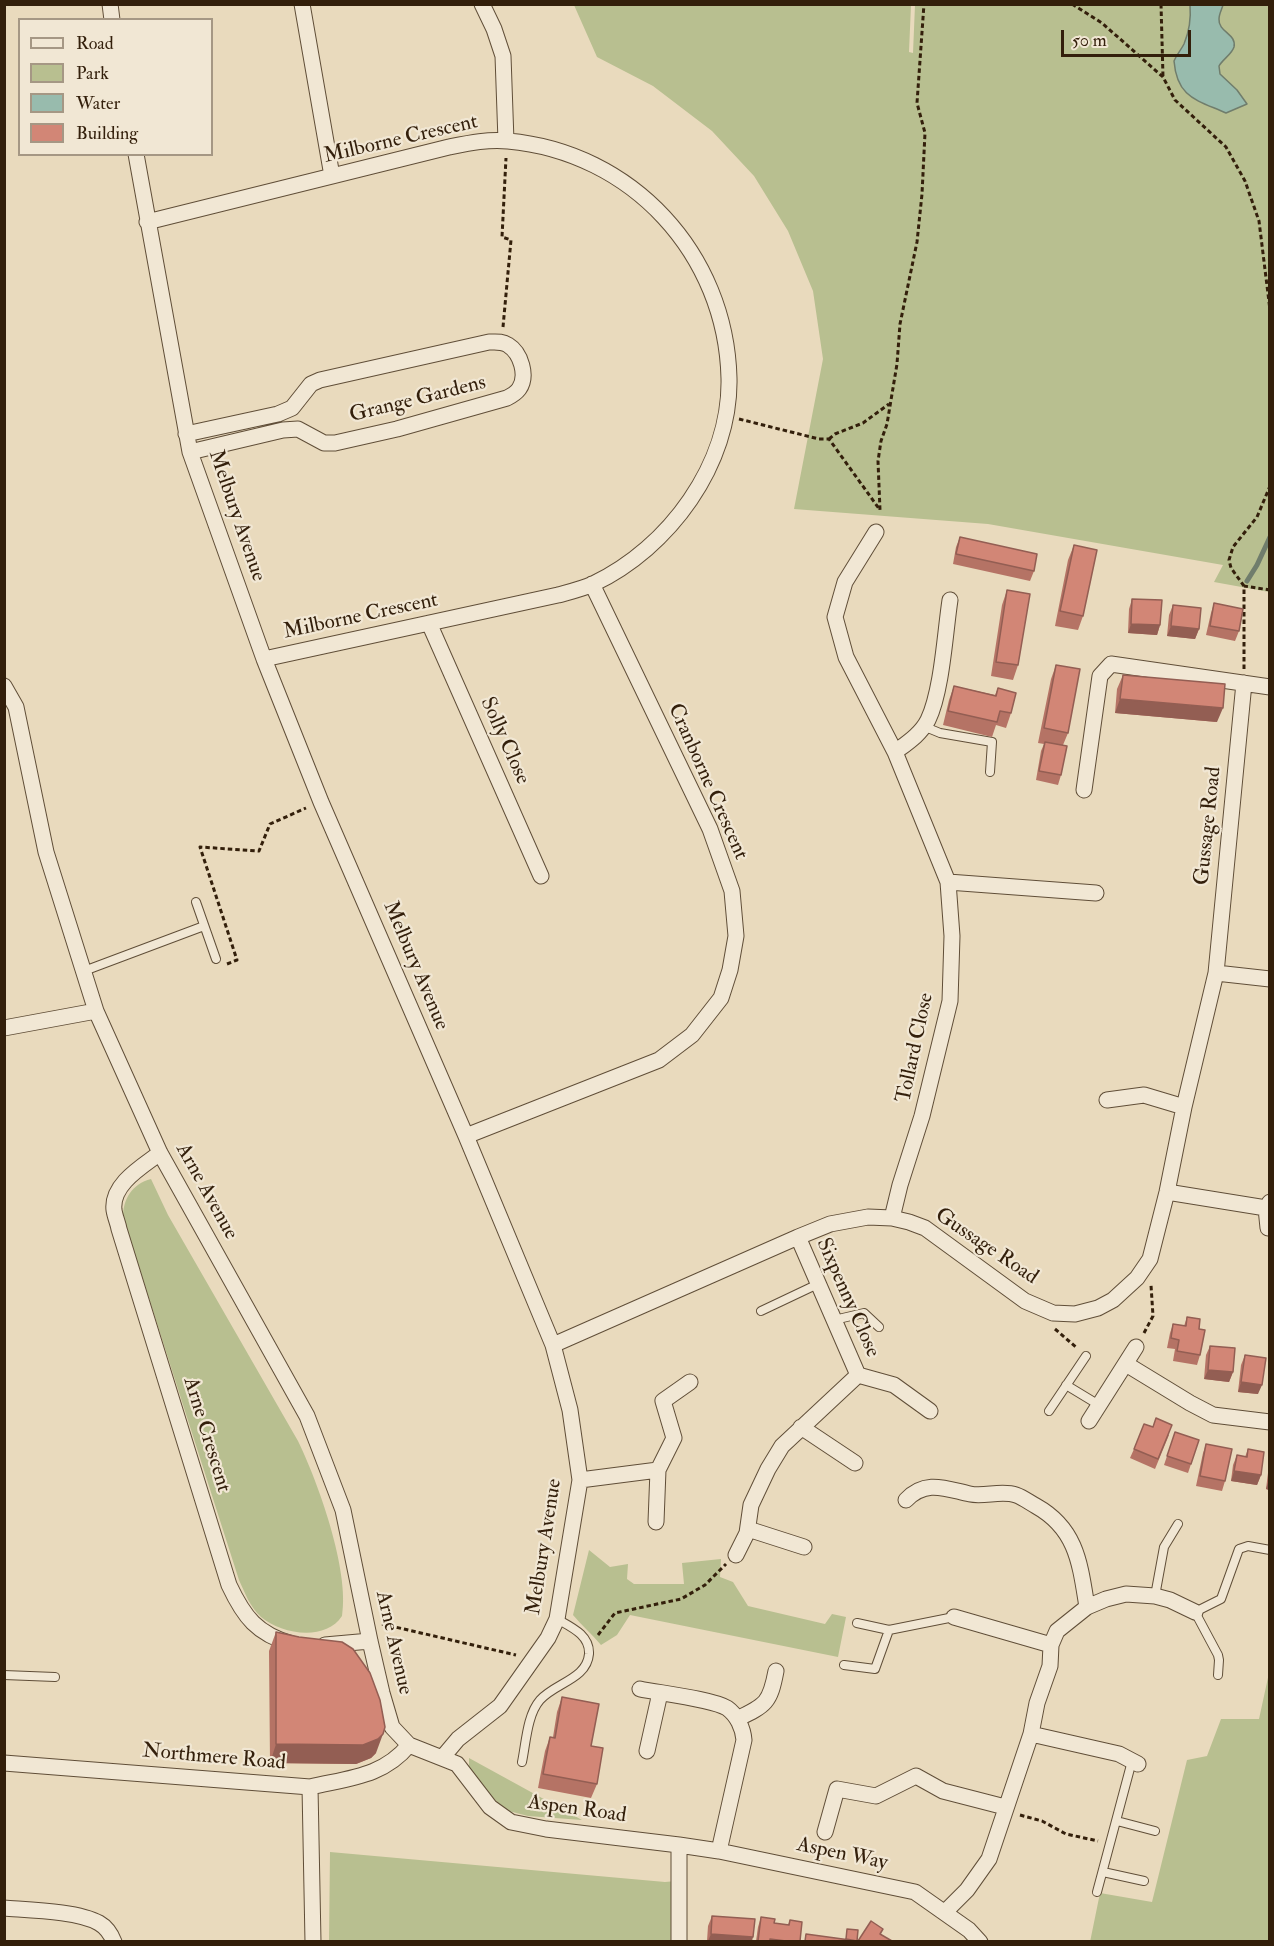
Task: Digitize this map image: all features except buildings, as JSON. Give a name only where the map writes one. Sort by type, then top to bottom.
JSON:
[{"type":"street","points":[[302,4],[332,177]]},
{"type":"street","points":[[482,4],[503,56],[506,141]]},
{"type":"street","name":"Milborne Crescent","points":[[147,222],[450,147],[483,141],[531,144],[571,154],[610,172],[640,193],[666,219],[685,244],[702,270],[716,306],[725,342],[729,379],[726,416],[715,451],[701,482],[683,510],[656,540],[625,566],[592,584],[558,595],[264,659]]},
{"type":"street","name":"Melbury Avenue","points":[[136,156],[190,452],[264,659],[321,802],[466,1136],[553,1345],[570,1410],[580,1480],[557,1619],[548,1638],[500,1706],[458,1739],[442,1758]]},
{"type":"street","name":"Grange Gardens","points":[[292,408],[311,384],[320,380],[489,342],[502,342],[510,345],[522,366],[523,375],[517,392],[498,402],[335,443],[324,443],[298,429]]},
{"type":"street","points":[[186,434],[278,414],[292,408]]},
{"type":"street","points":[[190,452],[283,430],[298,429]]},
{"type":"street","name":"Tollard Close","points":[[876,532],[845,582],[835,617],[846,657],[895,752],[948,882],[952,936],[950,1001],[922,1116],[892,1218]]},
{"type":"street","name":"Cranborne Crescent","points":[[466,1136],[659,1060],[692,1035],[721,998],[730,970],[736,936],[732,891],[710,829],[592,584]]},
{"type":"street","points":[[895,752],[914,738],[928,720],[937,691],[950,600]]},
{"type":"street","name":"Solly Close","points":[[429,623],[541,876]]},
{"type":"street","points":[[1084,790],[1100,676],[1111,664],[1269,687]]},
{"type":"street","name":"Gussage Road","points":[[553,1345],[798,1238],[842,1221],[868,1217],[892,1218],[925,1228],[1026,1300],[1053,1313],[1086,1312],[1106,1304],[1126,1290],[1150,1259],[1216,973],[1244,683]]},
{"type":"street","name":"Arne Avenue","points":[[4,686],[16,707],[46,852],[96,1011],[160,1153],[307,1416],[343,1510],[386,1710]]},
{"type":"street","points":[[948,882],[1096,893]]},
{"type":"street","points":[[1216,973],[1269,979]]},
{"type":"street","points":[[4,1028],[96,1011]]},
{"type":"street","points":[[1107,1100],[1144,1095],[1184,1107]]},
{"type":"street","name":"Arne Crescent","points":[[160,1153],[127,1180],[115,1198],[114,1209],[238,1605],[258,1629],[270,1637],[293,1644],[310,1646],[370,1641]]},
{"type":"street","points":[[1167,1192],[1268,1205],[1268,1227]]},
{"type":"street","name":"Sixpenny Close","points":[[798,1238],[858,1375]]},
{"type":"street","points":[[1089,1421],[1136,1347]]},
{"type":"street","points":[[1126,1364],[1213,1415],[1269,1422]]},
{"type":"street","name":"Sixpenny Close","points":[[858,1375],[894,1385],[930,1411]]},
{"type":"street","name":"Sixpenny Close","points":[[736,1555],[748,1528],[751,1505],[782,1446],[858,1375]]},
{"type":"street","points":[[656,1522],[658,1470],[674,1438],[663,1401],[690,1382]]},
{"type":"street","points":[[801,1427],[855,1462]]},
{"type":"street","points":[[580,1480],[658,1470]]},
{"type":"street","points":[[906,1500],[922,1488],[937,1487],[975,1495],[1014,1494],[1045,1511],[1065,1530],[1072,1542],[1079,1558],[1088,1607]]},
{"type":"street","points":[[748,1528],[804,1547]]},
{"type":"street","points":[[945,1912],[967,1890],[989,1859],[1030,1734],[1037,1703],[1050,1666],[1051,1645],[1057,1631],[1088,1607],[1126,1594],[1155,1596],[1170,1600],[1195,1612]]},
{"type":"street","points":[[954,1617],[1051,1645]]},
{"type":"street","points":[[737,1719],[761,1708],[772,1693],[776,1671]]},
{"type":"street","points":[[640,1689],[724,1706],[737,1719],[744,1740],[719,1851]]},
{"type":"street","points":[[647,1751],[660,1693]]},
{"type":"street","name":"Aspen Road","points":[[386,1710],[392,1727],[409,1745],[457,1764],[490,1807],[511,1822],[679,1845]]},
{"type":"street","points":[[1030,1734],[1119,1754],[1135,1762]]},
{"type":"street","name":"Northmere Road","points":[[4,1763],[310,1786],[356,1778],[380,1769],[393,1762],[409,1745]]},
{"type":"street","points":[[825,1832],[837,1790],[876,1796],[916,1776],[944,1791],[1004,1809]]},
{"type":"street","points":[[310,1786],[313,1941]]},
{"type":"street","points":[[679,1845],[679,1941]]},
{"type":"street","name":"Aspen Way","points":[[679,1845],[719,1851],[915,1892],[969,1930],[980,1941]]},
{"type":"street","points":[[4,1908],[57,1912],[90,1919],[105,1928],[114,1941]]},
{"type":"lane","points":[[292,408],[298,429]]},
{"type":"lane","points":[[923,726],[940,733],[992,742],[990,772]]},
{"type":"lane","points":[[196,902],[216,959]]},
{"type":"lane","points":[[84,971],[204,926]]},
{"type":"lane","points":[[761,1311],[818,1284]]},
{"type":"lane","points":[[834,1320],[864,1313],[879,1327]]},
{"type":"lane","points":[[1049,1411],[1086,1356]]},
{"type":"lane","points":[[1066,1385],[1099,1405]]},
{"type":"lane","points":[[1155,1596],[1164,1547],[1178,1524]]},
{"type":"lane","points":[[1218,1675],[1220,1660],[1195,1612],[1221,1599],[1239,1549],[1248,1546],[1269,1550]]},
{"type":"lane","points":[[857,1623],[889,1630],[954,1617]]},
{"type":"lane","points":[[522,1762],[535,1708],[541,1699],[584,1668],[588,1661],[589,1646],[581,1634],[557,1619]]},
{"type":"lane","points":[[844,1665],[875,1669],[889,1630]]},
{"type":"lane","points":[[4,1675],[55,1677]]},
{"type":"lane","points":[[1097,1892],[1135,1762]]},
{"type":"lane","points":[[1117,1821],[1155,1831]]},
{"type":"lane","points":[[1102,1872],[1144,1881]]},
{"type":"path","points":[[829,439],[880,510],[878,461],[897,364],[900,324],[917,242],[922,194],[925,134],[917,103],[924,4]]},
{"type":"path","points":[[1072,4],[1102,23],[1163,77],[1175,100],[1226,147],[1245,181],[1258,221],[1269,310]]},
{"type":"path","points":[[1161,4],[1163,77]]},
{"type":"path","points":[[502,342],[511,240],[502,237],[506,141]]},
{"type":"path","points":[[726,416],[819,439],[829,439],[835,434],[863,423],[890,403]]},
{"type":"path","points":[[1244,683],[1244,586],[1231,568],[1229,560],[1233,547],[1257,517],[1269,486]]},
{"type":"path","points":[[1244,586],[1269,590]]},
{"type":"path","points":[[216,959],[219,967],[237,960],[200,847],[259,851],[270,824],[321,802]]},
{"type":"path","points":[[1136,1347],[1153,1316],[1150,1259]]},
{"type":"path","points":[[1052,1327],[1086,1356]]},
{"type":"path","points":[[589,1646],[615,1613],[681,1599],[705,1585],[736,1555]]},
{"type":"path","points":[[365,1620],[533,1659]]},
{"type":"path","points":[[1004,1809],[1042,1821],[1066,1834],[1110,1845]]},
{"type":"green space","points":[[574,5],[911,5],[909,52],[913,53],[915,5],[1269,5],[1269,592],[1214,582],[1223,565],[988,524],[794,509],[823,359],[813,291],[788,231],[754,176],[712,131],[653,86],[597,57]]},
{"type":"green space","points":[[151,1179],[168,1215],[298,1441],[314,1479],[337,1552],[343,1597],[342,1616],[325,1630],[303,1633],[280,1628],[270,1623],[254,1609],[239,1580],[123,1217],[130,1193],[144,1181]]},
{"type":"green space","points":[[589,1550],[610,1567],[628,1564],[627,1579],[634,1584],[684,1584],[682,1563],[721,1559],[720,1577],[733,1582],[748,1606],[825,1624],[832,1614],[846,1617],[838,1657],[630,1615],[617,1635],[601,1645],[573,1615]]},
{"type":"green space","points":[[1269,1673],[1269,1941],[1090,1942],[1100,1893],[1152,1902],[1187,1760],[1207,1756],[1221,1719],[1259,1719]]},
{"type":"green space","points":[[469,1758],[582,1820],[528,1816],[505,1810],[469,1769]]},
{"type":"green space","points":[[330,1852],[665,1882],[676,1881],[674,1941],[329,1942]]},
{"type":"water","points":[[1190,5],[1223,5],[1219,23],[1233,39],[1234,47],[1219,66],[1220,74],[1237,90],[1247,104],[1226,113],[1190,96],[1179,83],[1174,61],[1187,35]]},
{"type":"waterway","points":[[1247,581],[1270,537]]}]
